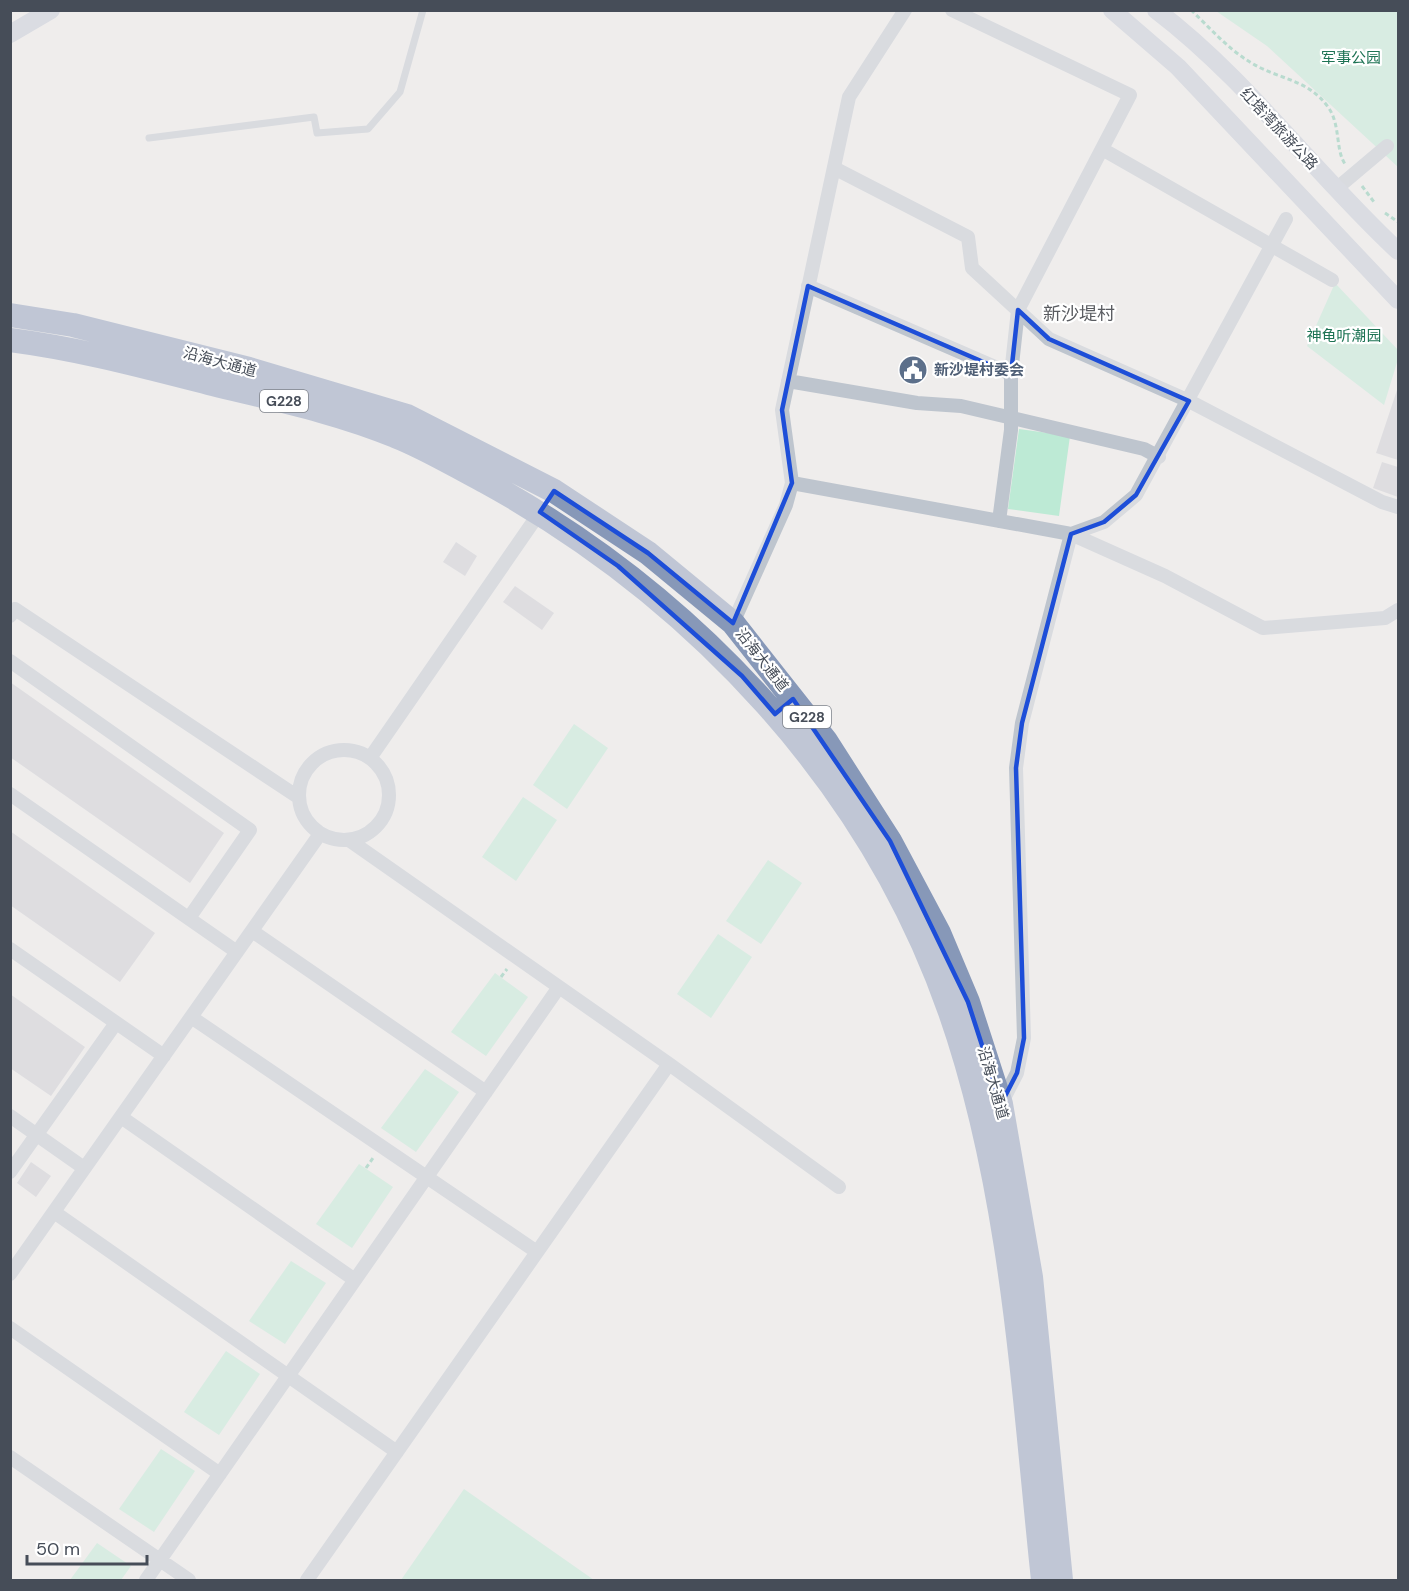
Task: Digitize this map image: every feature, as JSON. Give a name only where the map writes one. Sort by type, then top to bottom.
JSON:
[{"type":"highway","name":"沿海大通道","points":[[10,315],[73,325],[227,364],[407,416],[554,491],[648,553],[733,623],[784,707],[808,752],[871,846],[921,940],[950,1011],[986,1137],[1015,1312],[1043,1581]]},
{"type":"highway","name":"沿海大通道","points":[[10,340],[69,347],[327,412],[396,436],[540,512],[618,566],[742,676],[826,741],[890,841],[939,933],[968,1002],[1001,1104],[1031,1277],[1061,1581]]},
{"type":"highway","points":[[540,512],[554,491]]},
{"type":"main road","points":[[10,34],[51,10]]},
{"type":"main road","points":[[1112,10],[1178,67],[1398,300]]},
{"type":"main road","name":"红塔湾旅游公路","points":[[1156,10],[1197,41],[1336,189],[1398,251]]},
{"type":"main road","points":[[1384,287],[1398,309]]},
{"type":"street","points":[[952,10],[1130,95],[1018,310],[999,521]]},
{"type":"street","points":[[733,623],[786,505],[792,483],[782,410],[849,96],[899,12]]},
{"type":"street","points":[[1336,189],[1387,146]]},
{"type":"street","points":[[1102,149],[1332,280]]},
{"type":"street","points":[[834,168],[968,237],[972,268],[1049,339],[1189,400],[1398,507]]},
{"type":"street","points":[[1071,534],[1104,522],[1136,495],[1159,457],[1286,219]]},
{"type":"street","points":[[808,286],[1011,374]]},
{"type":"street","points":[[788,381],[917,403],[961,406],[1144,448],[1159,457]]},
{"type":"street","points":[[792,483],[1071,534],[1165,576],[1263,628],[1385,618],[1398,610]]},
{"type":"street","points":[[370,758],[540,512]]},
{"type":"street","points":[[1001,1104],[1017,1073],[1024,1038],[1017,757],[1022,723],[1071,534]]},
{"type":"street","points":[[10,616],[15,609],[298,797]]},
{"type":"street","points":[[10,661],[250,830],[189,918]]},
{"type":"street","points":[[343,750],[357,752],[370,758],[381,770],[387,784],[387,807],[376,827],[364,836],[349,840],[334,839],[320,834],[309,824],[302,812],[298,797],[300,783],[306,770],[322,756],[343,750]]},
{"type":"street","points":[[10,794],[237,952]]},
{"type":"street","points":[[10,1274],[320,834]]},
{"type":"street","points":[[349,840],[669,1064],[839,1187]]},
{"type":"street","points":[[252,931],[486,1092]]},
{"type":"street","points":[[10,949],[164,1056]]},
{"type":"street","points":[[146,1581],[559,987]]},
{"type":"street","points":[[191,1017],[537,1252]]},
{"type":"street","points":[[10,1172],[116,1023]]},
{"type":"street","points":[[307,1581],[669,1064]]},
{"type":"street","points":[[10,1116],[84,1168]]},
{"type":"street","points":[[121,1117],[355,1280]]},
{"type":"street","points":[[54,1212],[398,1452]]},
{"type":"street","points":[[10,1328],[220,1474]]},
{"type":"street","points":[[10,1457],[189,1581]]},
{"type":"lane","points":[[149,138],[314,117],[317,133],[368,129],[400,92],[423,10]]},
{"type":"path","points":[[1191,10],[1247,60],[1269,74],[1297,80],[1312,90],[1328,108],[1338,127],[1343,160]]},
{"type":"path","points":[[1365,189],[1380,209],[1398,222]]},
{"type":"highlighted area","points":[[808,286],[1011,374],[1018,310],[1049,339],[1189,401],[1136,495],[1104,522],[1071,534],[1022,723],[1016,768],[1024,1038],[1017,1073],[1001,1104],[968,1002],[890,841],[793,699],[775,714],[742,676],[618,566],[540,512],[554,491],[648,553],[733,623],[792,483],[782,410]]},
{"type":"green space","name":"军事公园","points":[[1216,11],[1398,11],[1398,167],[1267,46]]},
{"type":"green space","name":"神龟听潮园","points":[[1335,283],[1398,350],[1398,359],[1384,405],[1307,346]]},
{"type":"green space","points":[[1019,429],[1070,436],[1059,516],[1008,509]]},
{"type":"green space","points":[[574,724],[608,748],[567,809],[533,785]]},
{"type":"green space","points":[[523,797],[557,820],[516,881],[482,857]]},
{"type":"green space","points":[[768,860],[802,883],[761,944],[726,921]]},
{"type":"green space","points":[[718,934],[752,957],[711,1018],[677,994]]},
{"type":"green space","points":[[495,973],[528,997],[486,1056],[451,1032]]},
{"type":"green space","points":[[425,1069],[459,1092],[416,1152],[381,1128]]},
{"type":"green space","points":[[359,1164],[393,1187],[352,1248],[316,1224]]},
{"type":"green space","points":[[291,1261],[326,1283],[285,1344],[249,1321]]},
{"type":"green space","points":[[226,1351],[260,1374],[219,1435],[184,1412]]},
{"type":"green space","points":[[161,1449],[195,1471],[154,1532],[119,1509]]},
{"type":"green space","points":[[464,1489],[594,1580],[401,1580]]},
{"type":"green space","points":[[97,1543],[131,1566],[121,1580],[70,1580]]},
{"type":"building","points":[[1398,391],[1398,460],[1376,453]]},
{"type":"building","points":[[1382,462],[1398,467],[1398,497],[1373,488]]},
{"type":"building","points":[[456,542],[477,556],[465,576],[443,562]]},
{"type":"building","points":[[515,586],[554,613],[542,630],[503,602]]},
{"type":"building","points":[[10,682],[224,833],[190,883],[10,757]]},
{"type":"building","points":[[10,831],[155,933],[120,982],[10,905]]},
{"type":"building","points":[[10,994],[85,1047],[51,1096],[10,1068]]},
{"type":"building","points":[[31,1162],[51,1176],[36,1197],[17,1183]]},
{"type":"place","name":"新沙堤村委会","points":[[913,370]]},
{"type":"district","name":"新沙堤村","points":[[1079,314]]}]
